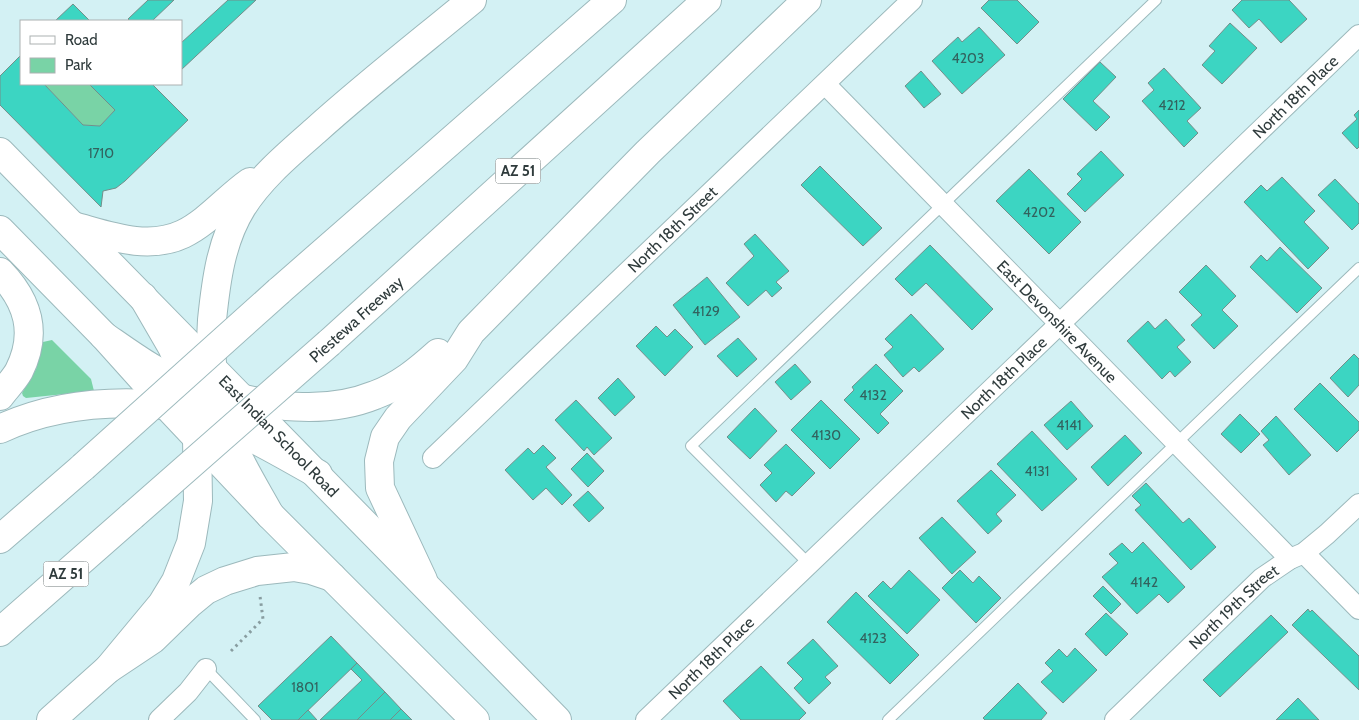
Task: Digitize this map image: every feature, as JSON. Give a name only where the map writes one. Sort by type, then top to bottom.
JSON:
[{"type":"main road","points":[[270,515],[243,466],[223,423],[214,380],[211,338],[222,253],[242,208],[256,188],[278,163],[345,103],[472,0]]},
{"type":"main road","points":[[0,539],[278,292],[612,0]]},
{"type":"main road","name":"Piestewa Freeway","points":[[0,632],[329,343],[707,0]]},
{"type":"main road","points":[[423,580],[380,488],[379,461],[385,437],[398,418],[454,359],[471,332],[648,152],[807,0]]},
{"type":"main road","name":"East Indian School Road","points":[[0,152],[143,297],[214,380],[243,400],[318,474],[557,720]]},
{"type":"main road","points":[[73,226],[136,241],[158,240],[182,234],[210,215],[244,186],[278,163]]},
{"type":"main road","points":[[0,230],[104,336],[139,360],[186,410],[270,515],[475,720]]},
{"type":"main road","points":[[0,272],[12,284],[20,297],[26,311],[29,335],[26,354],[18,373],[0,396]]},
{"type":"main road","points":[[51,720],[108,669],[162,604],[176,581],[191,543],[198,501],[186,410],[172,347],[143,297]]},
{"type":"main road","points":[[243,400],[306,407],[348,404],[397,385],[418,371],[441,351],[471,332]]},
{"type":"main road","points":[[186,410],[214,380]]},
{"type":"main road","points":[[0,429],[22,418],[74,407],[106,404],[186,410],[223,423],[318,474]]},
{"type":"main road","points":[[108,669],[154,639],[188,604],[206,590],[225,581],[257,571],[294,568],[311,570],[332,577]]},
{"type":"street","name":"North 18th Street","points":[[433,458],[912,0]]},
{"type":"street","name":"North 18th Place","points":[[646,720],[1060,325],[1359,35]]},
{"type":"street","name":"East Devonshire Avenue","points":[[825,84],[1176,444],[1297,556],[1359,609]]},
{"type":"street","name":"North 19th Street","points":[[1115,720],[1262,578],[1328,534],[1359,504]]},
{"type":"street","points":[[159,720],[188,692],[206,668]]},
{"type":"lane","points":[[809,564],[691,446],[1156,0]]},
{"type":"lane","points":[[888,720],[1359,268]]},
{"type":"lane","points":[[206,668],[255,720]]},
{"type":"path","points":[[231,651],[263,619],[259,592]]},
{"type":"green space","points":[[45,85],[90,85],[115,110],[100,126],[83,125]]},
{"type":"green space","points":[[52,340],[91,379],[94,391],[26,398],[23,396],[22,393],[36,369],[43,342]]},
{"type":"building","points":[[148,0],[174,0],[153,20],[128,19]]},
{"type":"building","points":[[228,0],[256,0],[182,69],[182,42]]},
{"type":"building","points":[[989,0],[1017,0],[1039,22],[1017,44],[981,8]]},
{"type":"building","points":[[1242,0],[1289,0],[1307,19],[1281,43],[1259,19],[1249,28],[1232,10]]},
{"type":"building","points":[[73,4],[89,20],[56,20]]},
{"type":"building","points":[[1230,23],[1257,48],[1222,84],[1202,65],[1215,51],[1209,46]]},
{"type":"building","points":[[979,27],[1005,55],[962,94],[932,61],[958,37],[962,42]]},
{"type":"building","points":[[20,56],[20,85],[45,85],[83,125],[100,126],[115,110],[90,85],[153,85],[188,120],[125,181],[116,188],[103,191],[101,207],[0,105],[0,76]]},
{"type":"building","points":[[1100,62],[1116,77],[1093,101],[1110,117],[1096,131],[1063,99]]},
{"type":"building","points":[[1164,68],[1201,108],[1187,121],[1198,133],[1184,147],[1142,101],[1154,90],[1148,83]]},
{"type":"building","points":[[921,71],[941,94],[924,108],[905,86]]},
{"type":"building","points":[[1359,110],[1359,147],[1357,149],[1342,133],[1357,119],[1354,115]]},
{"type":"building","points":[[1101,151],[1124,175],[1085,212],[1067,194],[1082,179],[1077,174]]},
{"type":"building","points":[[820,166],[882,228],[863,246],[801,185]]},
{"type":"building","points":[[1029,169],[1081,222],[1049,254],[996,201]]},
{"type":"building","points":[[1282,177],[1315,211],[1304,222],[1329,248],[1308,269],[1244,202],[1261,185],[1267,191]]},
{"type":"building","points":[[1335,179],[1359,204],[1359,223],[1352,230],[1318,195]]},
{"type":"building","points":[[755,234],[789,271],[776,282],[782,288],[772,297],[766,290],[748,306],[726,283],[754,256],[744,244]]},
{"type":"building","points":[[930,245],[993,309],[972,330],[926,283],[912,296],[895,279]]},
{"type":"building","points":[[1280,247],[1322,288],[1297,313],[1250,267],[1261,255],[1267,261]]},
{"type":"building","points":[[1206,265],[1236,296],[1222,310],[1238,326],[1214,349],[1191,325],[1202,315],[1179,292]]},
{"type":"building","points":[[707,277],[740,317],[705,345],[673,305]]},
{"type":"building","points":[[911,314],[944,349],[919,372],[914,367],[903,377],[884,355],[893,347],[885,339]]},
{"type":"building","points":[[1166,319],[1185,340],[1177,347],[1191,362],[1175,377],[1170,371],[1162,379],[1127,341],[1148,321],[1155,329]]},
{"type":"building","points":[[656,326],[667,337],[675,329],[693,347],[665,376],[636,346]]},
{"type":"building","points":[[738,338],[757,359],[737,377],[717,356]]},
{"type":"building","points":[[1354,354],[1359,359],[1359,385],[1348,397],[1330,378]]},
{"type":"building","points":[[795,364],[811,382],[791,400],[775,382]]},
{"type":"building","points":[[876,364],[903,391],[880,414],[889,423],[878,434],[844,400],[854,390],[852,387]]},
{"type":"building","points":[[618,378],[635,397],[615,416],[598,398]]},
{"type":"building","points":[[1320,383],[1359,422],[1359,430],[1337,452],[1294,409]]},
{"type":"building","points":[[576,400],[612,438],[594,455],[587,447],[584,451],[555,420]]},
{"type":"building","points":[[821,400],[860,439],[830,469],[791,430]]},
{"type":"building","points":[[1071,401],[1093,426],[1067,450],[1044,425]]},
{"type":"building","points":[[755,408],[777,431],[750,459],[727,437]]},
{"type":"building","points":[[1240,414],[1260,434],[1241,453],[1221,434]]},
{"type":"building","points":[[1276,416],[1311,455],[1289,475],[1263,445],[1269,440],[1261,431]]},
{"type":"building","points":[[1032,431],[1077,479],[1042,511],[997,464]]},
{"type":"building","points":[[1125,435],[1142,453],[1108,486],[1091,467]]},
{"type":"building","points":[[786,444],[815,473],[792,496],[786,491],[776,502],[760,485],[772,473],[764,465]]},
{"type":"building","points":[[543,445],[556,458],[546,467],[572,495],[562,505],[546,488],[533,500],[505,470],[528,448],[534,454]]},
{"type":"building","points":[[587,453],[604,471],[588,487],[571,469]]},
{"type":"building","points":[[991,470],[1016,495],[996,514],[1002,521],[988,534],[957,501]]},
{"type":"building","points":[[1146,483],[1183,523],[1189,518],[1216,547],[1191,570],[1135,510],[1141,505],[1132,496]]},
{"type":"building","points":[[588,491],[604,508],[589,522],[573,505]]},
{"type":"building","points":[[942,517],[976,552],[952,574],[919,538]]},
{"type":"building","points":[[1143,542],[1185,587],[1168,603],[1159,594],[1137,614],[1102,577],[1118,563],[1109,554],[1122,543],[1132,553]]},
{"type":"building","points":[[909,570],[940,600],[907,634],[868,596],[883,581],[891,589]]},
{"type":"building","points":[[960,570],[973,583],[979,576],[1001,598],[976,623],[942,588]]},
{"type":"building","points":[[1103,586],[1121,604],[1111,614],[1093,596]]},
{"type":"building","points":[[856,592],[919,655],[890,684],[827,622]]},
{"type":"building","points":[[1308,609],[1310,612],[1312,610],[1359,656],[1359,690],[1292,625]]},
{"type":"building","points":[[1106,613],[1128,634],[1106,656],[1085,634]]},
{"type":"building","points":[[1271,615],[1288,632],[1220,697],[1203,680]]},
{"type":"building","points":[[331,636],[357,663],[298,720],[272,720],[258,706]]},
{"type":"building","points":[[813,639],[838,666],[825,677],[831,683],[809,704],[794,688],[803,679],[787,663]]},
{"type":"building","points":[[1075,648],[1097,670],[1063,703],[1041,682],[1053,671],[1045,663],[1059,649],[1067,657]]},
{"type":"building","points":[[357,663],[385,692],[357,720],[320,720],[362,680],[351,669]]},
{"type":"building","points":[[761,666],[806,713],[799,720],[741,720],[723,701]]},
{"type":"building","points":[[1018,683],[1047,713],[1041,720],[985,720],[983,718]]},
{"type":"building","points":[[385,692],[401,709],[390,720],[357,720]]},
{"type":"building","points":[[1298,698],[1319,720],[1276,720]]},
{"type":"building","points":[[401,709],[412,720],[390,720]]},
{"type":"building","points":[[308,710],[317,720],[298,720]]}]
